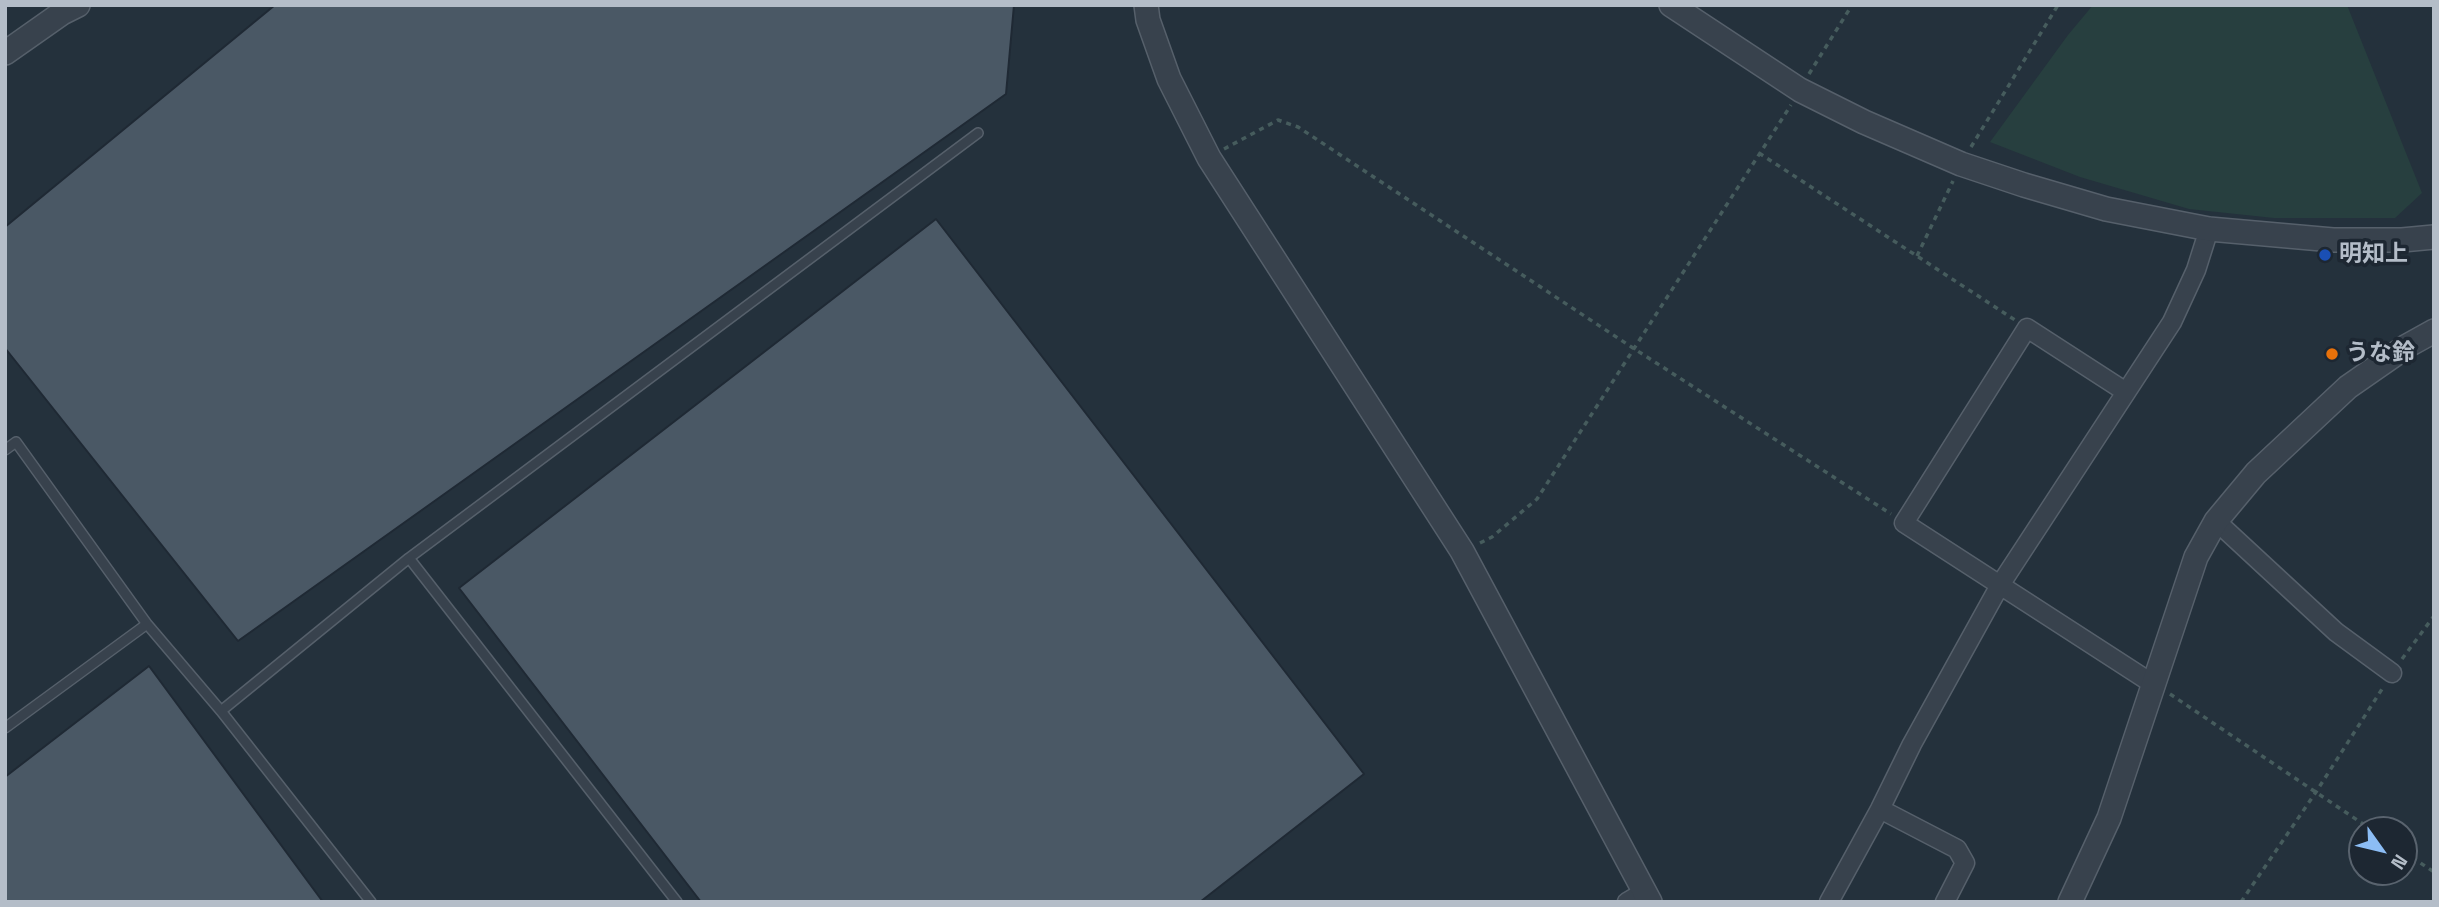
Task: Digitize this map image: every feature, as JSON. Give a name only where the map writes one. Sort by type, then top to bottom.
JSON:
[{"type":"street","points":[[1146,5],[1148,20],[1169,79],[1209,158],[1462,551],[1641,899]]},
{"type":"street","points":[[1671,5],[1800,90],[1864,122],[1961,164],[2106,209],[2209,229],[2333,240],[2434,237]]},
{"type":"street","points":[[5,54],[64,8]]},
{"type":"street","points":[[1829,902],[2000,584],[2172,322],[2196,270],[2209,229]]},
{"type":"street","points":[[2126,392],[2027,328],[1904,523],[2153,684]]},
{"type":"street","points":[[2070,902],[2109,818],[2196,557],[2216,521],[2256,473],[2348,387],[2407,346],[2434,331]]},
{"type":"street","points":[[2216,521],[2336,632],[2392,673]]},
{"type":"street","points":[[1880,809],[1957,849],[1965,863],[1945,902]]},
{"type":"lane","points":[[221,711],[409,558],[978,133]]},
{"type":"lane","points":[[5,450],[16,442],[147,624],[221,711],[371,902]]},
{"type":"lane","points":[[409,558],[677,902]]},
{"type":"lane","points":[[5,728],[147,624]]},
{"type":"path","points":[[1462,551],[1492,537],[1537,499],[1852,5]]},
{"type":"path","points":[[1916,257],[1961,164],[2058,5]]},
{"type":"path","points":[[1209,158],[1278,120],[1298,127],[1904,523]]},
{"type":"path","points":[[1759,153],[2027,328]]},
{"type":"path","points":[[2241,902],[2392,673],[2434,616]]},
{"type":"path","points":[[2153,684],[2351,816]]},
{"type":"path","points":[[2418,861],[2434,872]]},
{"type":"green space","points":[[2093,5],[2347,5],[2422,193],[2395,218],[2274,218],[2189,209],[2080,177],[1990,142]]},
{"type":"building","points":[[275,5],[1014,5],[1006,94],[238,641],[5,348],[5,227]]},
{"type":"building","points":[[936,219],[1364,774],[1200,902],[701,902],[459,588]]},
{"type":"building","points":[[149,666],[323,902],[5,902],[5,777]]},
{"type":"place","name":"明知上","points":[[2325,255]]},
{"type":"place","name":"うな鈴","points":[[2332,354]]}]
